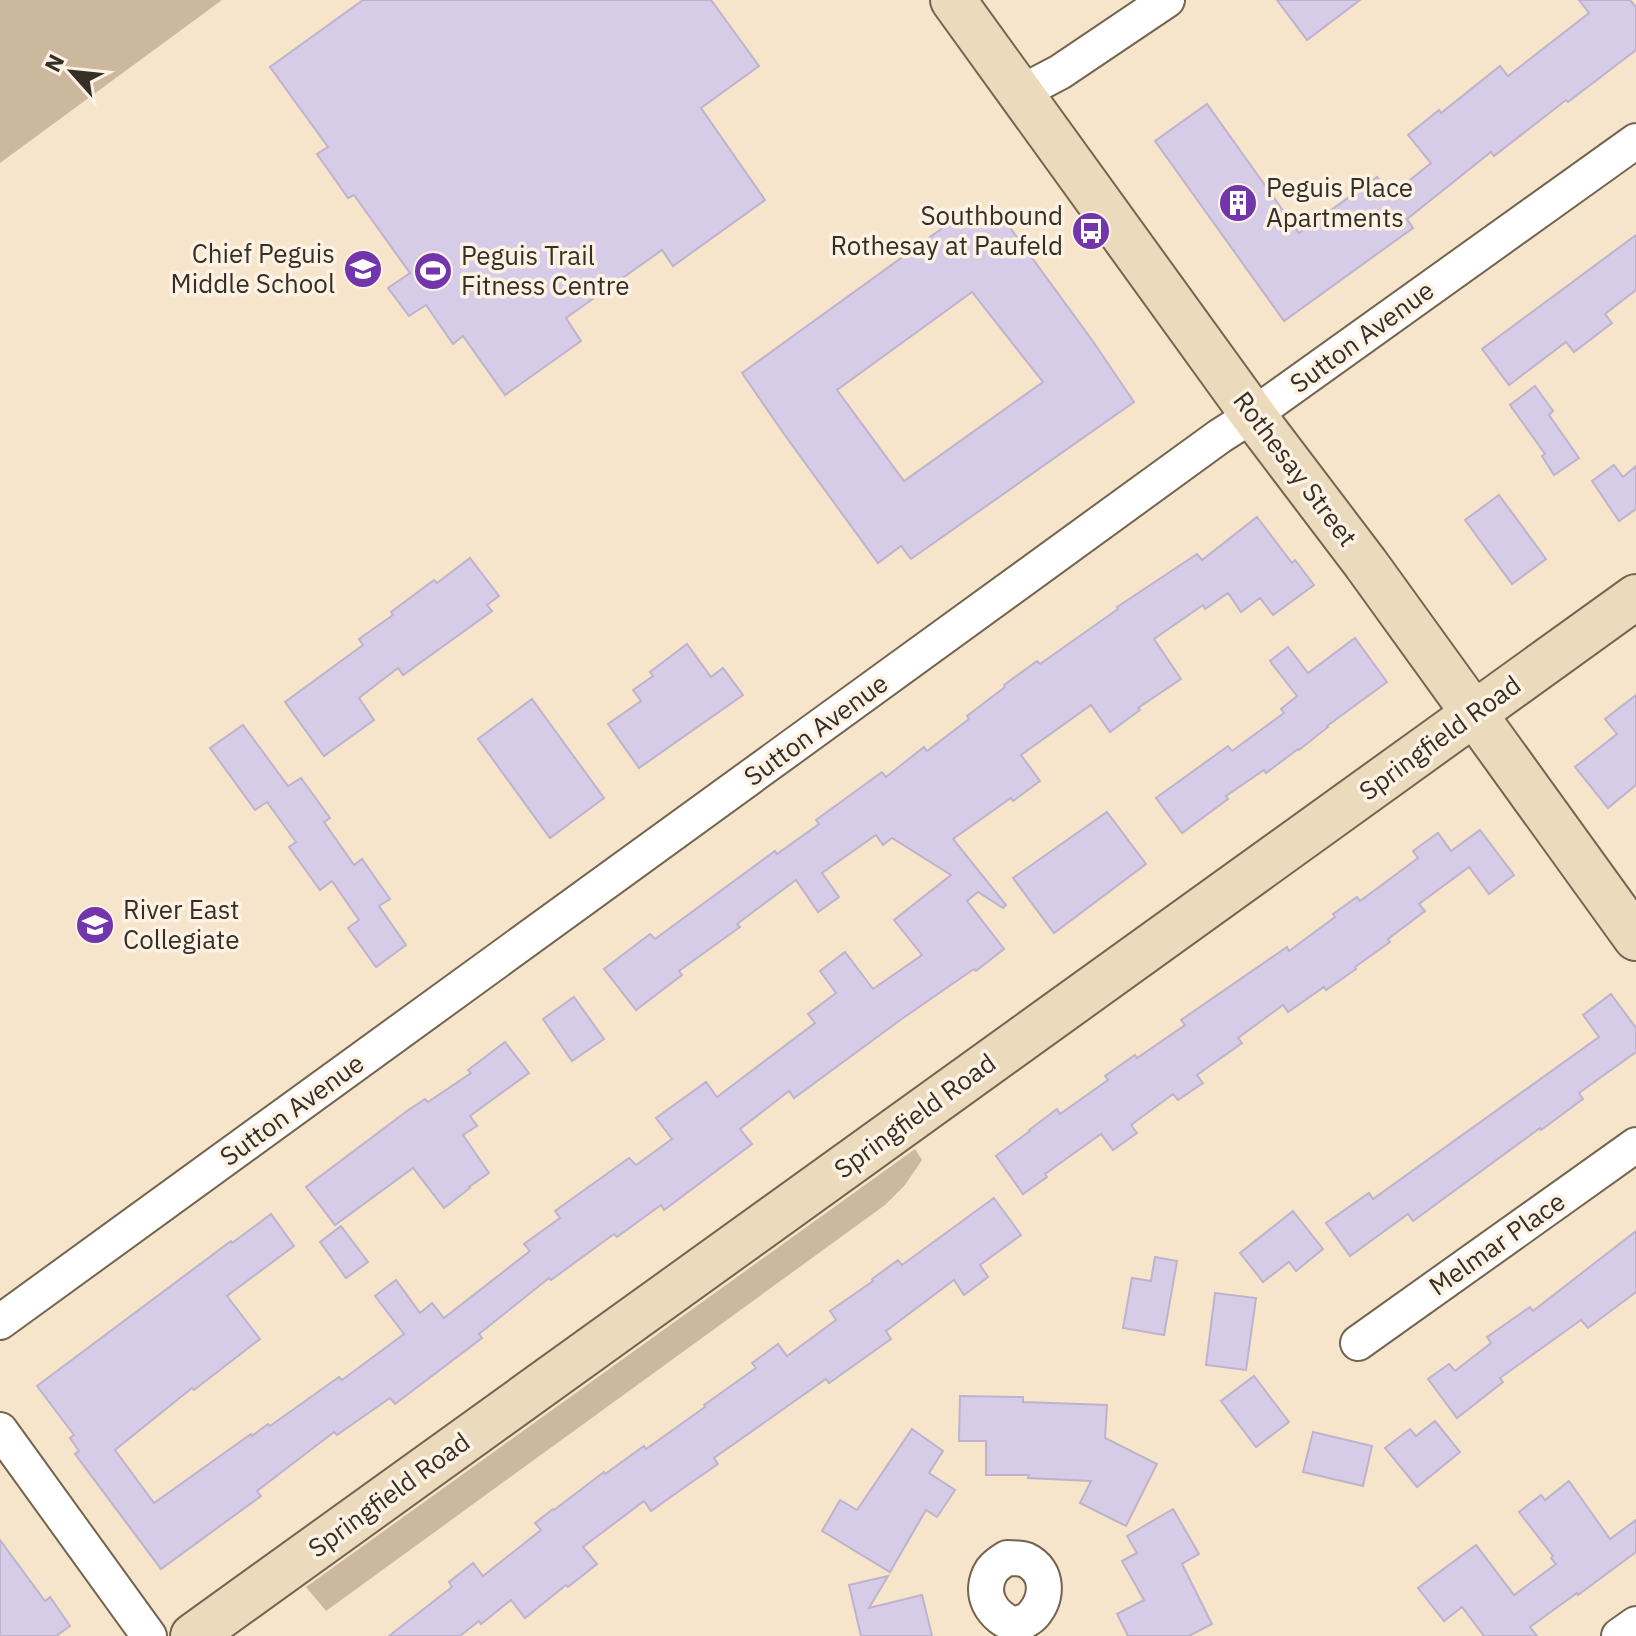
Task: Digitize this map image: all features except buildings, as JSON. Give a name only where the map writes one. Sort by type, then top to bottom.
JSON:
[{"type":"street","name":"Rothesay Street","points":[[953,0],[1636,938]]},
{"type":"street","points":[[1020,93],[1060,72],[1167,0]]},
{"type":"street","name":"Sutton Avenue","points":[[0,1322],[1207,445],[1636,141]]},
{"type":"street","name":"Springfield Road","points":[[193,1636],[1636,597]]},
{"type":"street","name":"Melmar Place","points":[[1358,1343],[1636,1145]]},
{"type":"street","points":[[0,1430],[149,1636]]},
{"type":"street","points":[[1619,1636],[1636,1624]]},
{"type":"shaded area","points":[[0,0],[222,0],[0,163]]},
{"type":"shaded area","points":[[915,1149],[922,1160],[905,1185],[885,1205],[326,1611],[306,1587]]},
{"type":"place","name":"Peguis Place Apartments","points":[[1238,203]]},
{"type":"place","name":"Southbound Rothesay at Paufeld","points":[[1091,231]]},
{"type":"place","name":"Chief Peguis Middle School","points":[[363,269]]},
{"type":"place","name":"Peguis Trail Fitness Centre","points":[[433,271]]},
{"type":"place","name":"River East Collegiate","points":[[95,925]]}]
